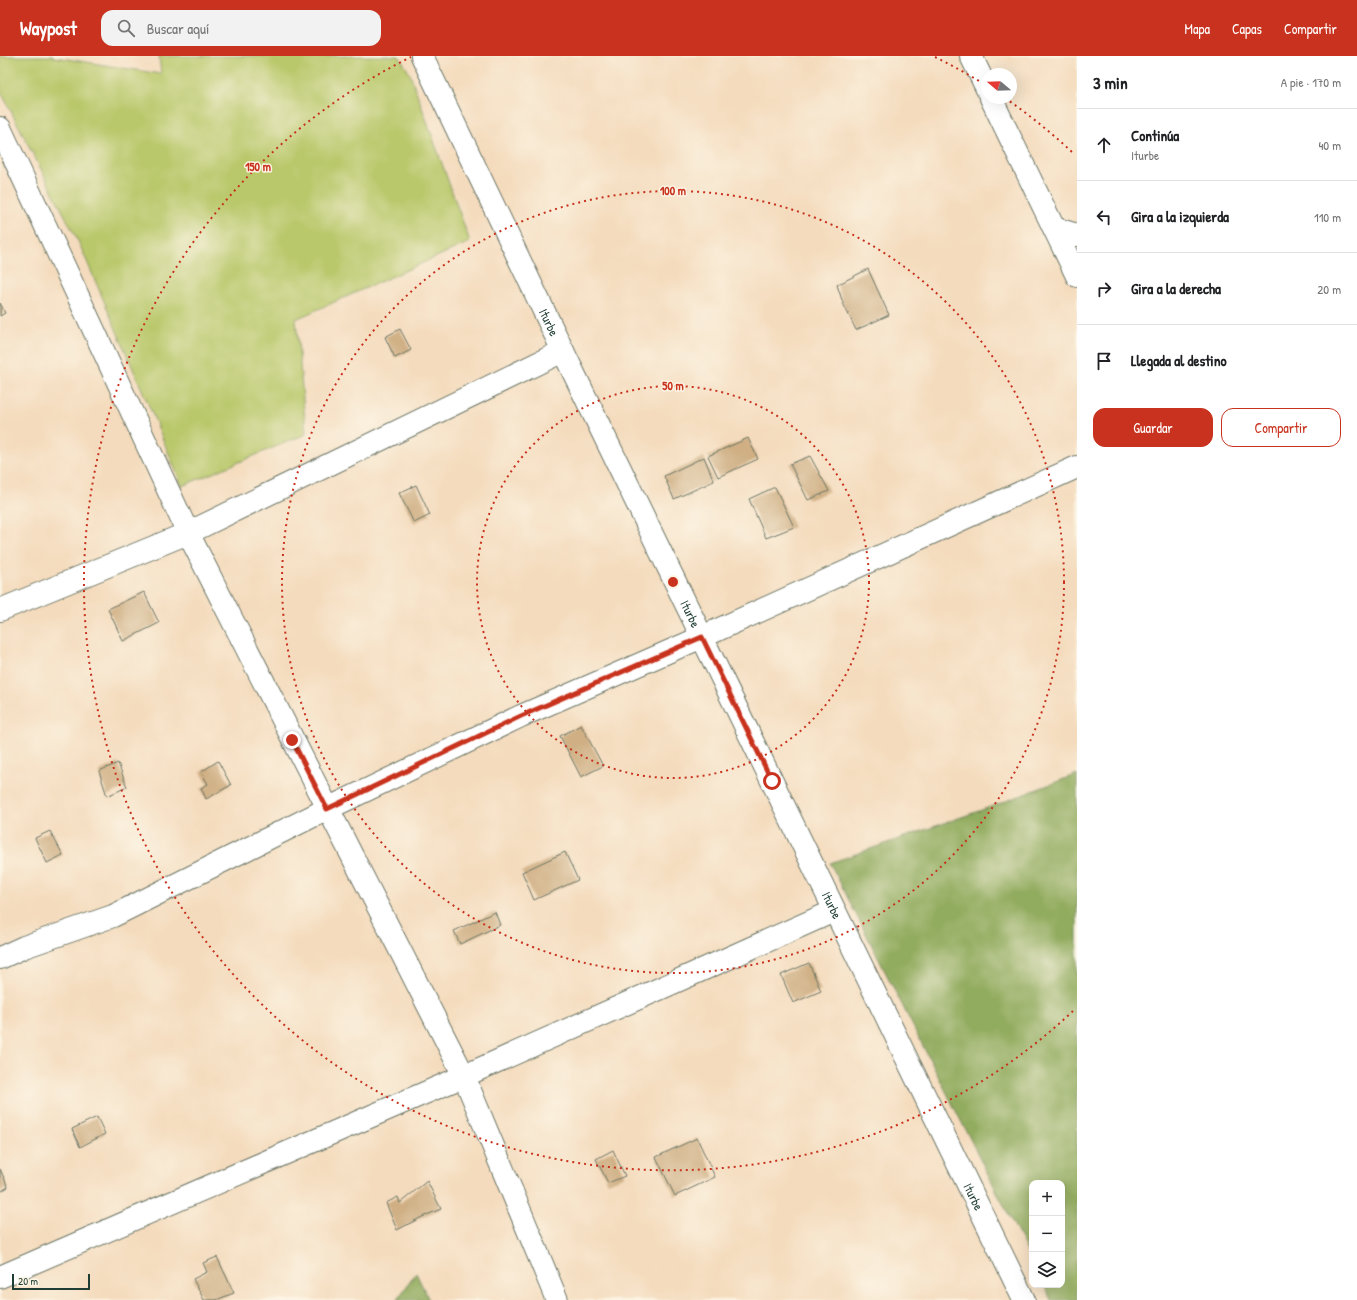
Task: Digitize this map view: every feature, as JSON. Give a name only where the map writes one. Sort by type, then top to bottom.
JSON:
[{"type":"street","name":"Iturbe","points":[[422,56],[563,351],[1024,1300]]},
{"type":"street","points":[[971,56],[981,77]]},
{"type":"street","points":[[994,104],[1077,276]]},
{"type":"street","points":[[0,128],[188,533],[464,1076],[557,1300]]},
{"type":"street","points":[[1054,228],[1077,235]]},
{"type":"street","points":[[0,610],[188,533],[563,351]]},
{"type":"street","points":[[0,958],[24,947],[113,916],[327,809],[521,716],[702,637],[1077,467]]},
{"type":"street","points":[[0,1277],[464,1076],[834,911]]},
{"type":"green space","points":[[0,56],[52,56],[161,74],[159,56],[399,56],[410,74],[470,242],[296,319],[306,434],[182,486],[79,243],[0,90]]},
{"type":"green space","points":[[1077,774],[1077,1300],[1051,1300],[1045,1288],[1065,1288],[1065,1180],[1029,1180],[1029,1255],[830,863],[993,806]]},
{"type":"green space","points":[[416,1273],[429,1300],[397,1300]]},
{"type":"building","points":[[868,269],[889,315],[856,330],[843,303],[837,285]]},
{"type":"building","points":[[0,303],[5,313],[0,316]]},
{"type":"building","points":[[400,329],[411,350],[395,358],[385,337]]},
{"type":"building","points":[[748,438],[758,459],[718,477],[708,456]]},
{"type":"building","points":[[810,456],[829,491],[808,500],[790,464]]},
{"type":"building","points":[[704,457],[714,481],[674,499],[664,476]]},
{"type":"building","points":[[416,485],[430,515],[414,523],[399,493]]},
{"type":"building","points":[[775,487],[794,527],[766,538],[749,499]]},
{"type":"building","points":[[144,592],[159,623],[123,641],[108,609]]},
{"type":"building","points":[[581,725],[603,766],[581,777],[560,736]]},
{"type":"building","points":[[218,761],[231,785],[206,799],[201,788],[208,784],[201,772]]},
{"type":"building","points":[[118,763],[127,787],[107,796],[99,771]]},
{"type":"building","points":[[50,831],[63,855],[47,863],[35,838]]},
{"type":"building","points":[[565,852],[578,880],[534,900],[522,872]]},
{"type":"building","points":[[495,912],[500,925],[460,944],[454,931]]},
{"type":"building","points":[[809,963],[821,991],[793,1003],[781,975]]},
{"type":"building","points":[[97,1117],[105,1134],[80,1147],[72,1129]]},
{"type":"building","points":[[697,1138],[715,1177],[675,1196],[656,1157]]},
{"type":"building","points":[[613,1150],[625,1176],[608,1183],[596,1159]]},
{"type":"building","points":[[0,1169],[8,1187],[0,1192]]},
{"type":"building","points":[[427,1181],[441,1209],[397,1230],[386,1203],[398,1197],[400,1203]]},
{"type":"building","points":[[217,1257],[234,1293],[216,1300],[204,1300],[193,1279],[207,1272],[203,1263]]},
{"type":"route","points":[[292,740],[327,809],[521,716],[702,637],[772,781]]}]
